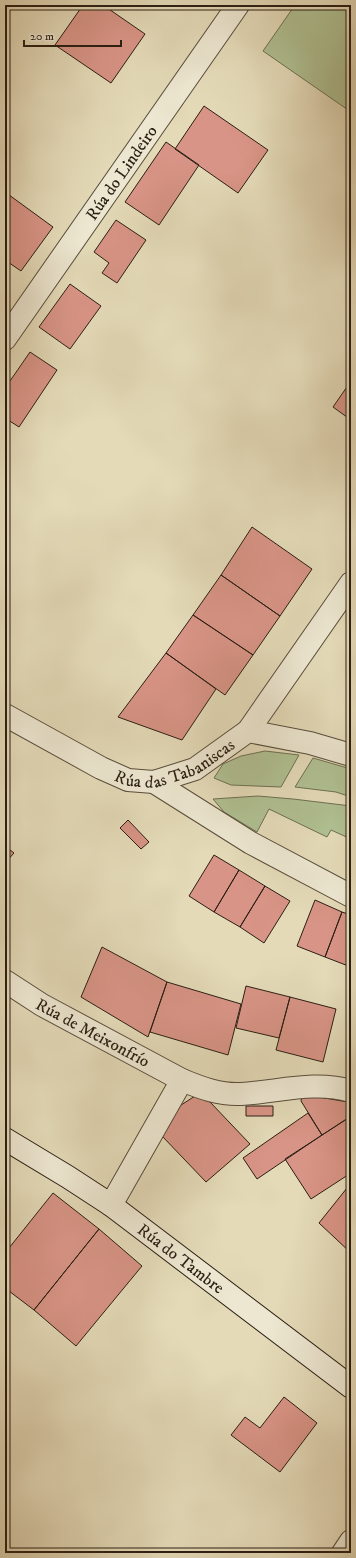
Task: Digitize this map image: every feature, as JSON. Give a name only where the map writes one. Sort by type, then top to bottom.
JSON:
[{"type":"street","name":"Rúa do Lindeiro","points":[[5,339],[238,5]]},
{"type":"street","points":[[248,731],[351,583]]},
{"type":"street","name":"Rúa das Tabaniscas","points":[[5,715],[108,771],[128,780],[154,782],[195,769],[248,731],[310,743],[351,755]]},
{"type":"street","points":[[154,782],[251,843],[351,896]]},
{"type":"street","name":"Rúa de Meixonfrío","points":[[5,980],[42,1005],[182,1080],[204,1089],[222,1093],[241,1094],[320,1086],[342,1088],[351,1091]]},
{"type":"street","points":[[111,1205],[182,1080]]},
{"type":"street","name":"Rúa do Tambre","points":[[5,1139],[111,1205],[351,1387]]},
{"type":"street","points":[[343,1553],[351,1541]]},
{"type":"green space","points":[[295,5],[351,5],[351,112],[263,51]]},
{"type":"green space","points":[[265,751],[299,755],[281,787],[231,785],[214,778],[223,764],[241,756]]},
{"type":"green space","points":[[313,758],[351,769],[351,797],[336,792],[295,787]]},
{"type":"green space","points":[[258,796],[351,806],[351,839],[331,830],[327,837],[269,809],[257,832],[224,812],[213,799]]},
{"type":"building","points":[[83,5],[103,5],[145,34],[111,83],[55,45]]},
{"type":"building","points":[[204,106],[268,150],[238,193],[175,149]]},
{"type":"building","points":[[166,142],[199,165],[159,225],[125,202]]},
{"type":"building","points":[[5,192],[53,227],[21,271],[5,260]]},
{"type":"building","points":[[116,220],[146,240],[117,283],[102,273],[109,263],[94,252]]},
{"type":"building","points":[[70,284],[101,306],[70,349],[39,327]]},
{"type":"building","points":[[30,352],[57,370],[19,427],[5,418],[5,378],[10,381]]},
{"type":"building","points":[[351,381],[351,420],[333,407]]},
{"type":"building","points":[[252,527],[312,569],[280,616],[221,575]]},
{"type":"building","points":[[221,575],[280,616],[253,655],[193,615]]},
{"type":"building","points":[[193,615],[253,655],[225,695],[166,653]]},
{"type":"building","points":[[166,653],[216,689],[182,740],[118,717]]},
{"type":"building","points":[[128,820],[149,842],[141,849],[120,828]]},
{"type":"building","points":[[5,846],[14,853],[5,863]]},
{"type":"building","points":[[214,855],[239,870],[214,912],[189,896]]},
{"type":"building","points":[[239,870],[265,886],[240,927],[214,912]]},
{"type":"building","points":[[265,886],[290,901],[264,943],[240,927]]},
{"type":"building","points":[[315,900],[342,912],[325,957],[297,946]]},
{"type":"building","points":[[342,912],[351,915],[351,967],[325,957]]},
{"type":"building","points":[[102,947],[167,982],[148,1037],[81,997]]},
{"type":"building","points":[[167,982],[241,1004],[228,1055],[150,1032]]},
{"type":"building","points":[[246,986],[290,997],[279,1038],[236,1028]]},
{"type":"building","points":[[290,997],[336,1009],[323,1062],[276,1050]]},
{"type":"building","points":[[195,1096],[210,1102],[250,1144],[206,1182],[162,1136],[178,1107]]},
{"type":"building","points":[[302,1096],[319,1097],[351,1103],[351,1116],[322,1135],[301,1101]]},
{"type":"building","points":[[246,1106],[273,1106],[273,1116],[246,1116]]},
{"type":"building","points":[[308,1113],[322,1135],[257,1179],[243,1158]]},
{"type":"building","points":[[347,1119],[351,1125],[351,1173],[311,1199],[285,1159]]},
{"type":"building","points":[[351,1183],[351,1253],[319,1223]]},
{"type":"building","points":[[53,1193],[99,1229],[34,1310],[5,1288],[5,1253]]},
{"type":"building","points":[[99,1229],[142,1266],[76,1346],[34,1310]]},
{"type":"building","points":[[284,1397],[317,1423],[280,1472],[231,1435],[245,1417],[260,1428]]}]
